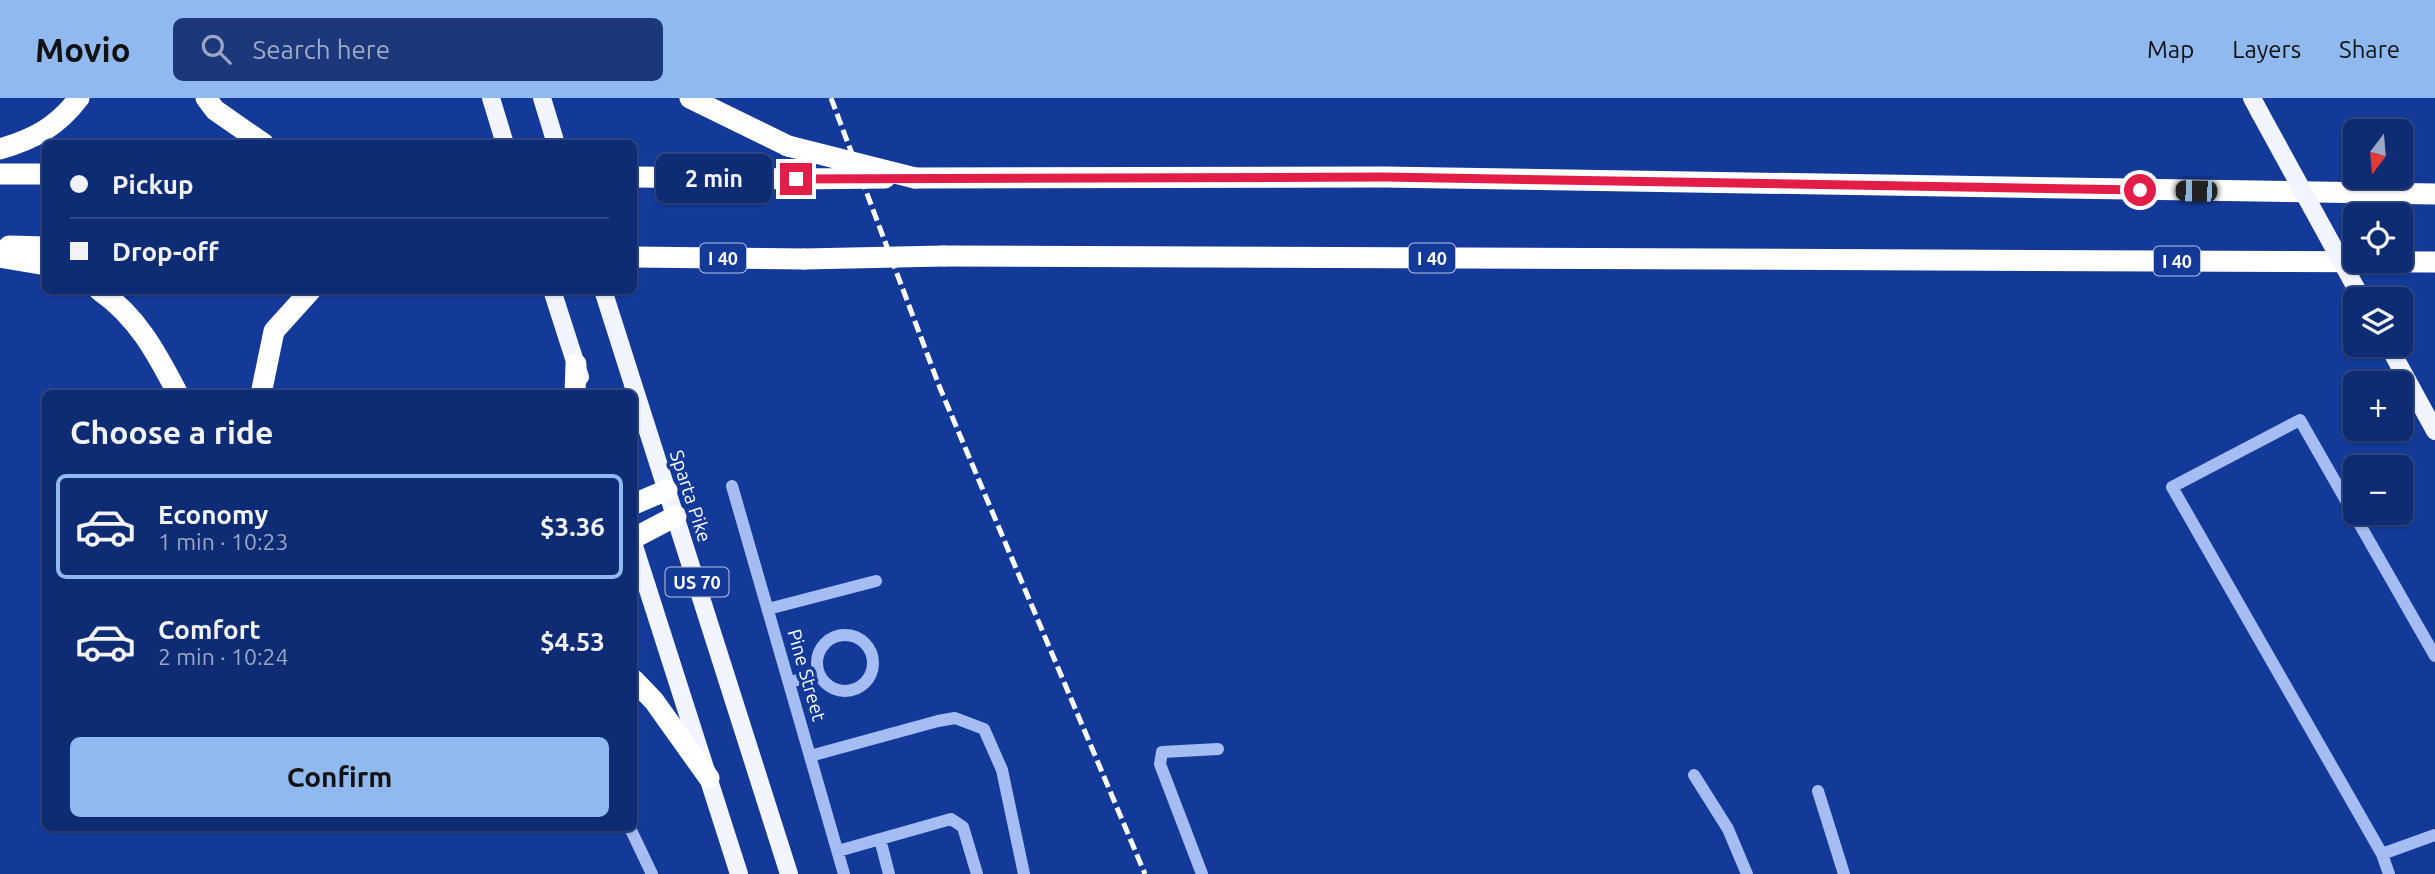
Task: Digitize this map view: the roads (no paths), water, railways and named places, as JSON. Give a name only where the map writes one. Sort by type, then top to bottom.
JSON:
[{"type":"highway","points":[[0,149],[37,137],[64,117],[79,98]]},
{"type":"highway","points":[[206,98],[224,117],[258,140]]},
{"type":"highway","points":[[690,98],[788,146],[915,178]]},
{"type":"highway","points":[[0,174],[42,174]]},
{"type":"highway","points":[[637,177],[1384,177],[2435,194]]},
{"type":"highway","points":[[0,246],[42,247]]},
{"type":"highway","points":[[0,257],[42,264]]},
{"type":"highway","name":"I 40","points":[[638,257],[2435,262]]},
{"type":"highway","points":[[104,294],[148,338],[176,390]]},
{"type":"highway","points":[[262,390],[274,331],[307,294]]},
{"type":"highway","points":[[575,390],[576,364]]},
{"type":"highway","points":[[637,503],[667,491]]},
{"type":"highway","points":[[637,536],[676,516]]},
{"type":"highway","points":[[637,683],[654,701],[709,778]]},
{"type":"main road","points":[[491,98],[504,140]]},
{"type":"main road","points":[[542,98],[555,140]]},
{"type":"main road","points":[[2256,105],[2355,287]]},
{"type":"main road","points":[[553,294],[584,390]]},
{"type":"main road","name":"Sparta Pike","points":[[604,294],[635,390]]},
{"type":"main road","points":[[2395,357],[2435,431]]},
{"type":"main road","name":"Sparta Pike","points":[[637,397],[789,874]]},
{"type":"main road","name":"US 70","points":[[637,555],[739,874]]},
{"type":"street","points":[[2389,874],[2382,854],[2172,487],[2300,420],[2435,656]]},
{"type":"street","name":"Pine Street","points":[[732,486],[844,874]]},
{"type":"street","points":[[768,609],[876,581]]},
{"type":"street","points":[[852,636],[870,651],[873,668],[870,677],[857,689],[849,691],[831,688],[820,675],[817,655],[830,640],[852,636]]},
{"type":"street","points":[[789,682],[820,675]]},
{"type":"street","points":[[810,756],[955,718],[984,729],[1002,770],[1024,874]]},
{"type":"street","points":[[1202,874],[1160,765],[1162,752],[1217,749]]},
{"type":"street","points":[[1694,775],[1728,830],[1747,874]]},
{"type":"street","points":[[1818,791],[1844,874]]},
{"type":"street","points":[[838,851],[951,819],[962,827],[977,874]]},
{"type":"street","points":[[631,831],[652,874]]},
{"type":"street","points":[[2382,854],[2435,835]]},
{"type":"street","points":[[880,839],[889,874]]},
{"type":"railway","points":[[831,98],[940,388],[1145,874]]}]
